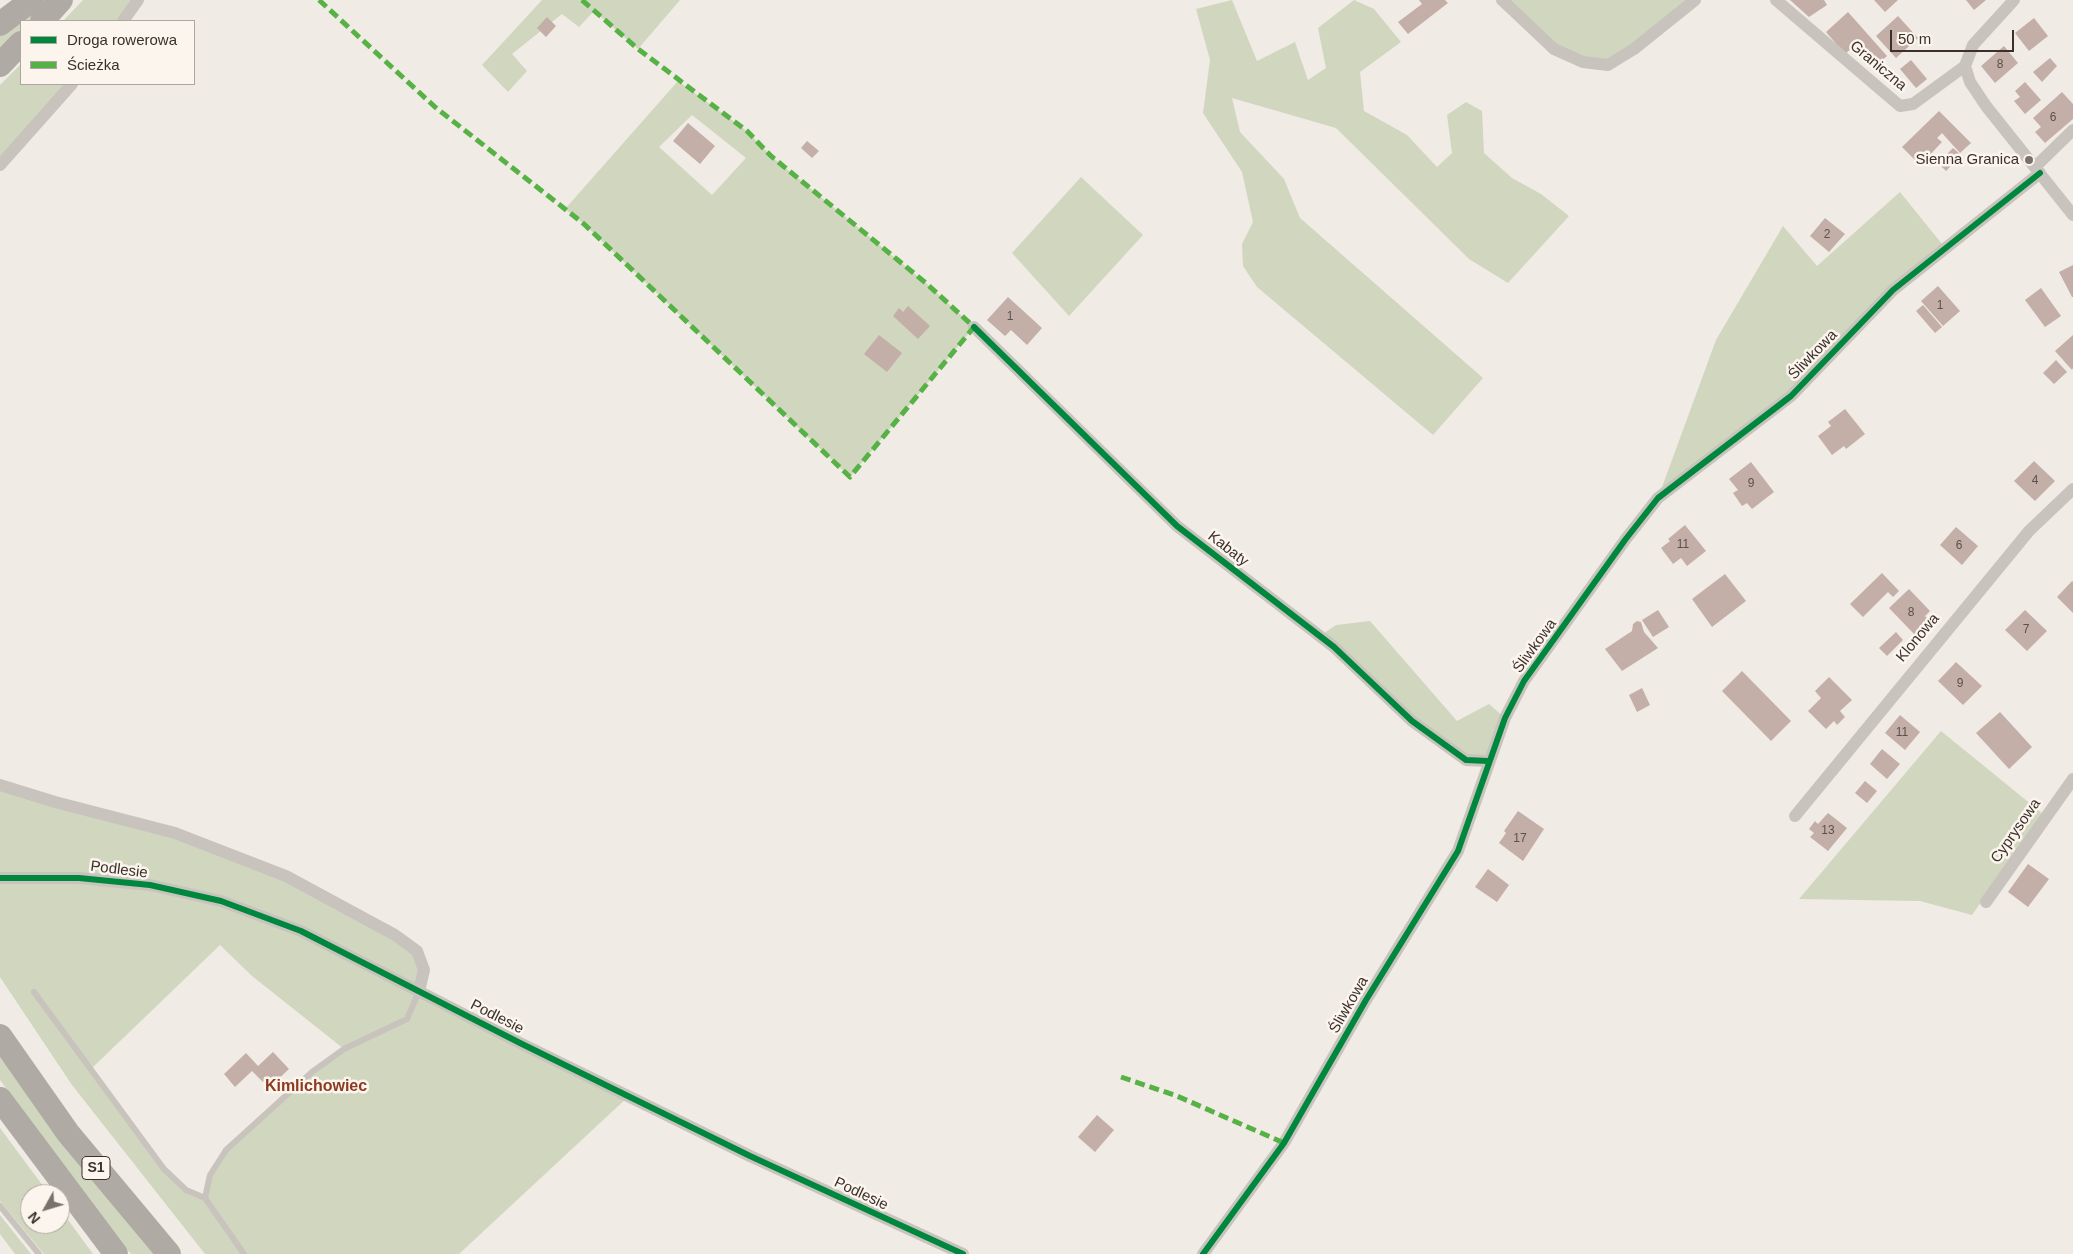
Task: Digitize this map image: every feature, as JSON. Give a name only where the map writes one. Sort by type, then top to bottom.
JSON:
[{"type":"highway","points":[[0,24],[32,0]]},
{"type":"highway","points":[[43,20],[61,0]]},
{"type":"highway","points":[[0,65],[20,44]]},
{"type":"highway","name":"S1","points":[[0,1036],[68,1133],[169,1254]]},
{"type":"highway","name":"S1","points":[[0,1099],[116,1254]]},
{"type":"street","points":[[124,20],[138,0]]},
{"type":"street","points":[[1502,0],[1554,49],[1583,62],[1608,65],[1634,49],[1695,0]]},
{"type":"street","name":"Graniczna","points":[[1776,0],[1900,106],[1913,104],[1965,66],[1973,46],[2014,0]]},
{"type":"street","points":[[1965,66],[1970,82],[1986,106],[2073,215]]},
{"type":"street","points":[[0,165],[71,85]]},
{"type":"street","name":"Śliwkowa","points":[[1203,1254],[1284,1144],[1366,1000],[1458,851],[1504,718],[1524,681],[1625,540],[1658,498],[1791,396],[1893,290],[2037,170],[2073,130]]},
{"type":"street","name":"Kabaty","points":[[974,327],[1178,526],[1334,647],[1412,721],[1466,760],[1488,760]]},
{"type":"street","name":"Klonowa","points":[[1795,816],[2029,531],[2073,489]]},
{"type":"street","name":"Cyprysowa","points":[[1986,902],[2073,779]]},
{"type":"street","points":[[0,785],[55,802],[175,833],[286,876],[395,935],[417,951],[424,970],[419,992]]},
{"type":"street","name":"Podlesie","points":[[0,878],[79,878],[150,886],[221,901],[300,931],[750,1156],[963,1254]]},
{"type":"lane","points":[[34,992],[164,1169],[186,1190],[205,1198],[244,1254]]},
{"type":"lane","points":[[205,1198],[210,1175],[226,1150],[312,1072],[344,1049],[407,1019],[419,992]]},
{"type":"lane","points":[[0,1206],[39,1254]]},
{"type":"green space","points":[[44,0],[51,0],[33,20],[23,20]]},
{"type":"green space","points":[[83,0],[138,0],[124,20],[64,20]]},
{"type":"green space","points":[[542,0],[680,0],[638,49],[594,11],[579,27],[562,14],[512,54],[527,71],[508,92],[482,65]]},
{"type":"green space","points":[[1232,0],[1257,61],[1295,42],[1308,80],[1326,68],[1318,28],[1354,0],[1374,9],[1401,42],[1360,72],[1364,111],[1407,135],[1437,167],[1452,153],[1447,115],[1466,102],[1482,111],[1484,153],[1512,178],[1541,194],[1569,216],[1508,283],[1469,259],[1336,128],[1232,98],[1240,132],[1284,179],[1300,218],[1483,378],[1433,435],[1257,287],[1243,266],[1242,244],[1253,222],[1242,172],[1203,113],[1210,60],[1196,9]]},
{"type":"green space","points":[[1502,0],[1695,0],[1608,65],[1554,49]]},
{"type":"green space","points":[[20,22],[20,34],[0,55],[0,35]]},
{"type":"green space","points":[[20,65],[20,85],[71,85],[0,165],[0,85]]},
{"type":"green space","points":[[678,81],[747,131],[771,156],[927,284],[974,327],[850,477],[584,224],[565,209]],"holes":[[[692,115],[746,158],[712,195],[659,147]]]},
{"type":"green space","points":[[1081,177],[1143,235],[1069,316],[1012,253]]},
{"type":"green space","points":[[1900,192],[1946,249],[1893,290],[1791,396],[1658,498],[1716,340],[1783,226],[1817,266]]},
{"type":"green space","points":[[1370,621],[1457,721],[1489,704],[1505,718],[1488,761],[1466,760],[1320,636],[1336,625]]},
{"type":"green space","points":[[1941,731],[2043,814],[1972,915],[1920,901],[1799,899]]},
{"type":"green space","points":[[0,785],[175,833],[286,876],[417,951],[419,991],[629,1096],[459,1254],[205,1254],[72,1085],[0,977]],"holes":[[[220,945],[252,976],[344,1049],[271,1108],[226,1150],[210,1175],[205,1198],[186,1190],[164,1169],[91,1069]]]},
{"type":"green space","points":[[0,1057],[56,1135],[154,1254],[131,1254],[123,1245],[0,1080]]},
{"type":"green space","points":[[0,1128],[42,1184],[20,1184],[20,1225],[0,1201]]},
{"type":"green space","points":[[0,1215],[31,1254],[15,1254],[0,1234]]},
{"type":"green space","points":[[70,1223],[93,1254],[44,1254],[27,1234],[70,1234]]},
{"type":"building","points":[[1419,0],[1445,0],[1448,3],[1408,34],[1398,22],[1422,4]]},
{"type":"building","points":[[1790,0],[1824,0],[1827,5],[1809,17]]},
{"type":"building","points":[[1874,0],[1898,0],[1885,12]]},
{"type":"building","points":[[1966,0],[1986,0],[1974,10]]},
{"type":"building","points":[[1848,12],[1887,56],[1872,69],[1853,47],[1845,54],[1826,32]]},
{"type":"building","points":[[1898,16],[1918,38],[1896,58],[1876,36]]},
{"type":"building","points":[[547,17],[556,26],[546,37],[537,28]]},
{"type":"building","points":[[2034,18],[2048,36],[2029,51],[2015,33]]},
{"type":"building","points":[[2004,46],[2018,63],[1995,83],[1981,66]]},
{"type":"building","points":[[2050,58],[2057,66],[2042,82],[2033,72]]},
{"type":"building","points":[[1911,60],[1927,79],[1916,88],[1900,69]]},
{"type":"building","points":[[2025,82],[2041,100],[2025,114],[2014,101],[2020,97],[2015,91]]},
{"type":"building","points":[[2062,92],[2073,104],[2073,119],[2045,143],[2035,132],[2041,127],[2033,118]]},
{"type":"building","points":[[1939,111],[1971,143],[1960,153],[1942,133],[1937,138],[1942,142],[1926,159],[1921,154],[1915,160],[1902,147]]},
{"type":"building","points":[[688,123],[715,146],[700,164],[673,141]]},
{"type":"building","points":[[807,141],[819,151],[812,158],[801,148]]},
{"type":"building","points":[[1953,148],[1961,155],[1946,171],[1938,163]]},
{"type":"building","points":[[1825,218],[1845,234],[1829,252],[1810,236]]},
{"type":"building","points":[[2073,265],[2073,297],[2072,297],[2059,272]]},
{"type":"building","points":[[1938,286],[1960,311],[1943,326],[1921,301]]},
{"type":"building","points":[[2041,288],[2061,316],[2045,327],[2025,300]]},
{"type":"building","points":[[1008,297],[1042,328],[1027,345],[1011,330],[1005,336],[987,320]]},
{"type":"building","points":[[1923,305],[1942,327],[1935,333],[1916,311]]},
{"type":"building","points":[[908,306],[930,326],[918,339],[893,316],[899,308],[903,312]]},
{"type":"building","points":[[879,335],[902,353],[887,372],[864,354]]},
{"type":"building","points":[[2073,335],[2073,368],[2072,370],[2055,351]]},
{"type":"building","points":[[2056,360],[2067,372],[2054,384],[2043,373]]},
{"type":"building","points":[[1845,409],[1865,434],[1846,449],[1844,446],[1832,455],[1818,436],[1831,426],[1828,422]]},
{"type":"building","points":[[2034,461],[2055,481],[2035,501],[2014,481]]},
{"type":"building","points":[[1751,462],[1774,492],[1752,509],[1747,503],[1742,506],[1733,493],[1738,490],[1729,479]]},
{"type":"building","points":[[1685,525],[1706,551],[1687,566],[1681,558],[1673,564],[1661,548],[1670,541],[1668,539]]},
{"type":"building","points":[[1956,527],[1978,546],[1962,565],[1940,545]]},
{"type":"building","points":[[1882,573],[1899,591],[1893,597],[1888,592],[1863,617],[1850,604]]},
{"type":"building","points":[[1725,574],[1746,601],[1712,627],[1692,599]]},
{"type":"building","points":[[2073,582],[2073,613],[2057,597]]},
{"type":"building","points":[[1909,589],[1930,611],[1925,616],[1930,621],[1915,635],[1889,608]]},
{"type":"building","points":[[1658,610],[1669,627],[1653,637],[1642,620]]},
{"type":"building","points":[[2025,610],[2047,631],[2027,651],[2005,630]]},
{"type":"building","points":[[1637,621],[1641,622],[1644,632],[1658,648],[1622,671],[1605,649],[1632,631],[1633,624]]},
{"type":"building","points":[[1896,632],[1903,640],[1887,656],[1879,648]]},
{"type":"building","points":[[1956,662],[1982,686],[1963,705],[1938,681]]},
{"type":"building","points":[[1742,671],[1791,721],[1771,741],[1722,691]]},
{"type":"building","points":[[1829,677],[1852,700],[1840,711],[1845,717],[1837,725],[1834,721],[1826,729],[1808,711],[1821,698],[1815,691]]},
{"type":"building","points":[[1642,688],[1650,705],[1637,712],[1629,695]]},
{"type":"building","points":[[2000,712],[2032,747],[2009,769],[1976,733]]},
{"type":"building","points":[[1900,715],[1920,732],[1905,750],[1885,733]]},
{"type":"building","points":[[1882,749],[1900,764],[1887,779],[1870,764]]},
{"type":"building","points":[[1865,781],[1877,791],[1867,803],[1855,793]]},
{"type":"building","points":[[1518,811],[1544,829],[1523,861],[1499,843],[1506,833],[1504,831]]},
{"type":"building","points":[[1828,813],[1847,828],[1828,851],[1810,837],[1814,833],[1809,829],[1815,821],[1818,824]]},
{"type":"building","points":[[2028,864],[2049,879],[2028,907],[2008,892]]},
{"type":"building","points":[[1488,869],[1509,885],[1497,902],[1475,887]]},
{"type":"building","points":[[273,1052],[289,1069],[273,1084],[267,1078],[263,1082],[252,1071],[235,1087],[224,1074],[246,1053],[258,1066]]},
{"type":"building","points":[[1097,1115],[1114,1130],[1095,1152],[1078,1137]]},
{"type":"marked path","points":[[319,0],[435,107],[584,224],[850,477],[974,327],[927,284],[771,156],[747,131],[638,49],[582,0]]},
{"type":"marked path","points":[[1121,1077],[1177,1096],[1284,1143]]},
{"type":"cycle path","points":[[1203,1254],[1284,1143],[1366,1000],[1458,851],[1505,718],[1524,681],[1625,540],[1658,498],[1791,396],[1893,290],[2040,173]]},
{"type":"cycle path","points":[[974,327],[1177,526],[1334,647],[1412,721],[1466,760],[1488,761]]},
{"type":"cycle path","points":[[0,878],[79,878],[150,885],[221,901],[301,931],[520,1043],[750,1156],[963,1254]]},
{"type":"place","name":"Sienna Granica","points":[[2029,160]]},
{"type":"district","name":"Kimlichowiec","points":[[316,1087]]}]
